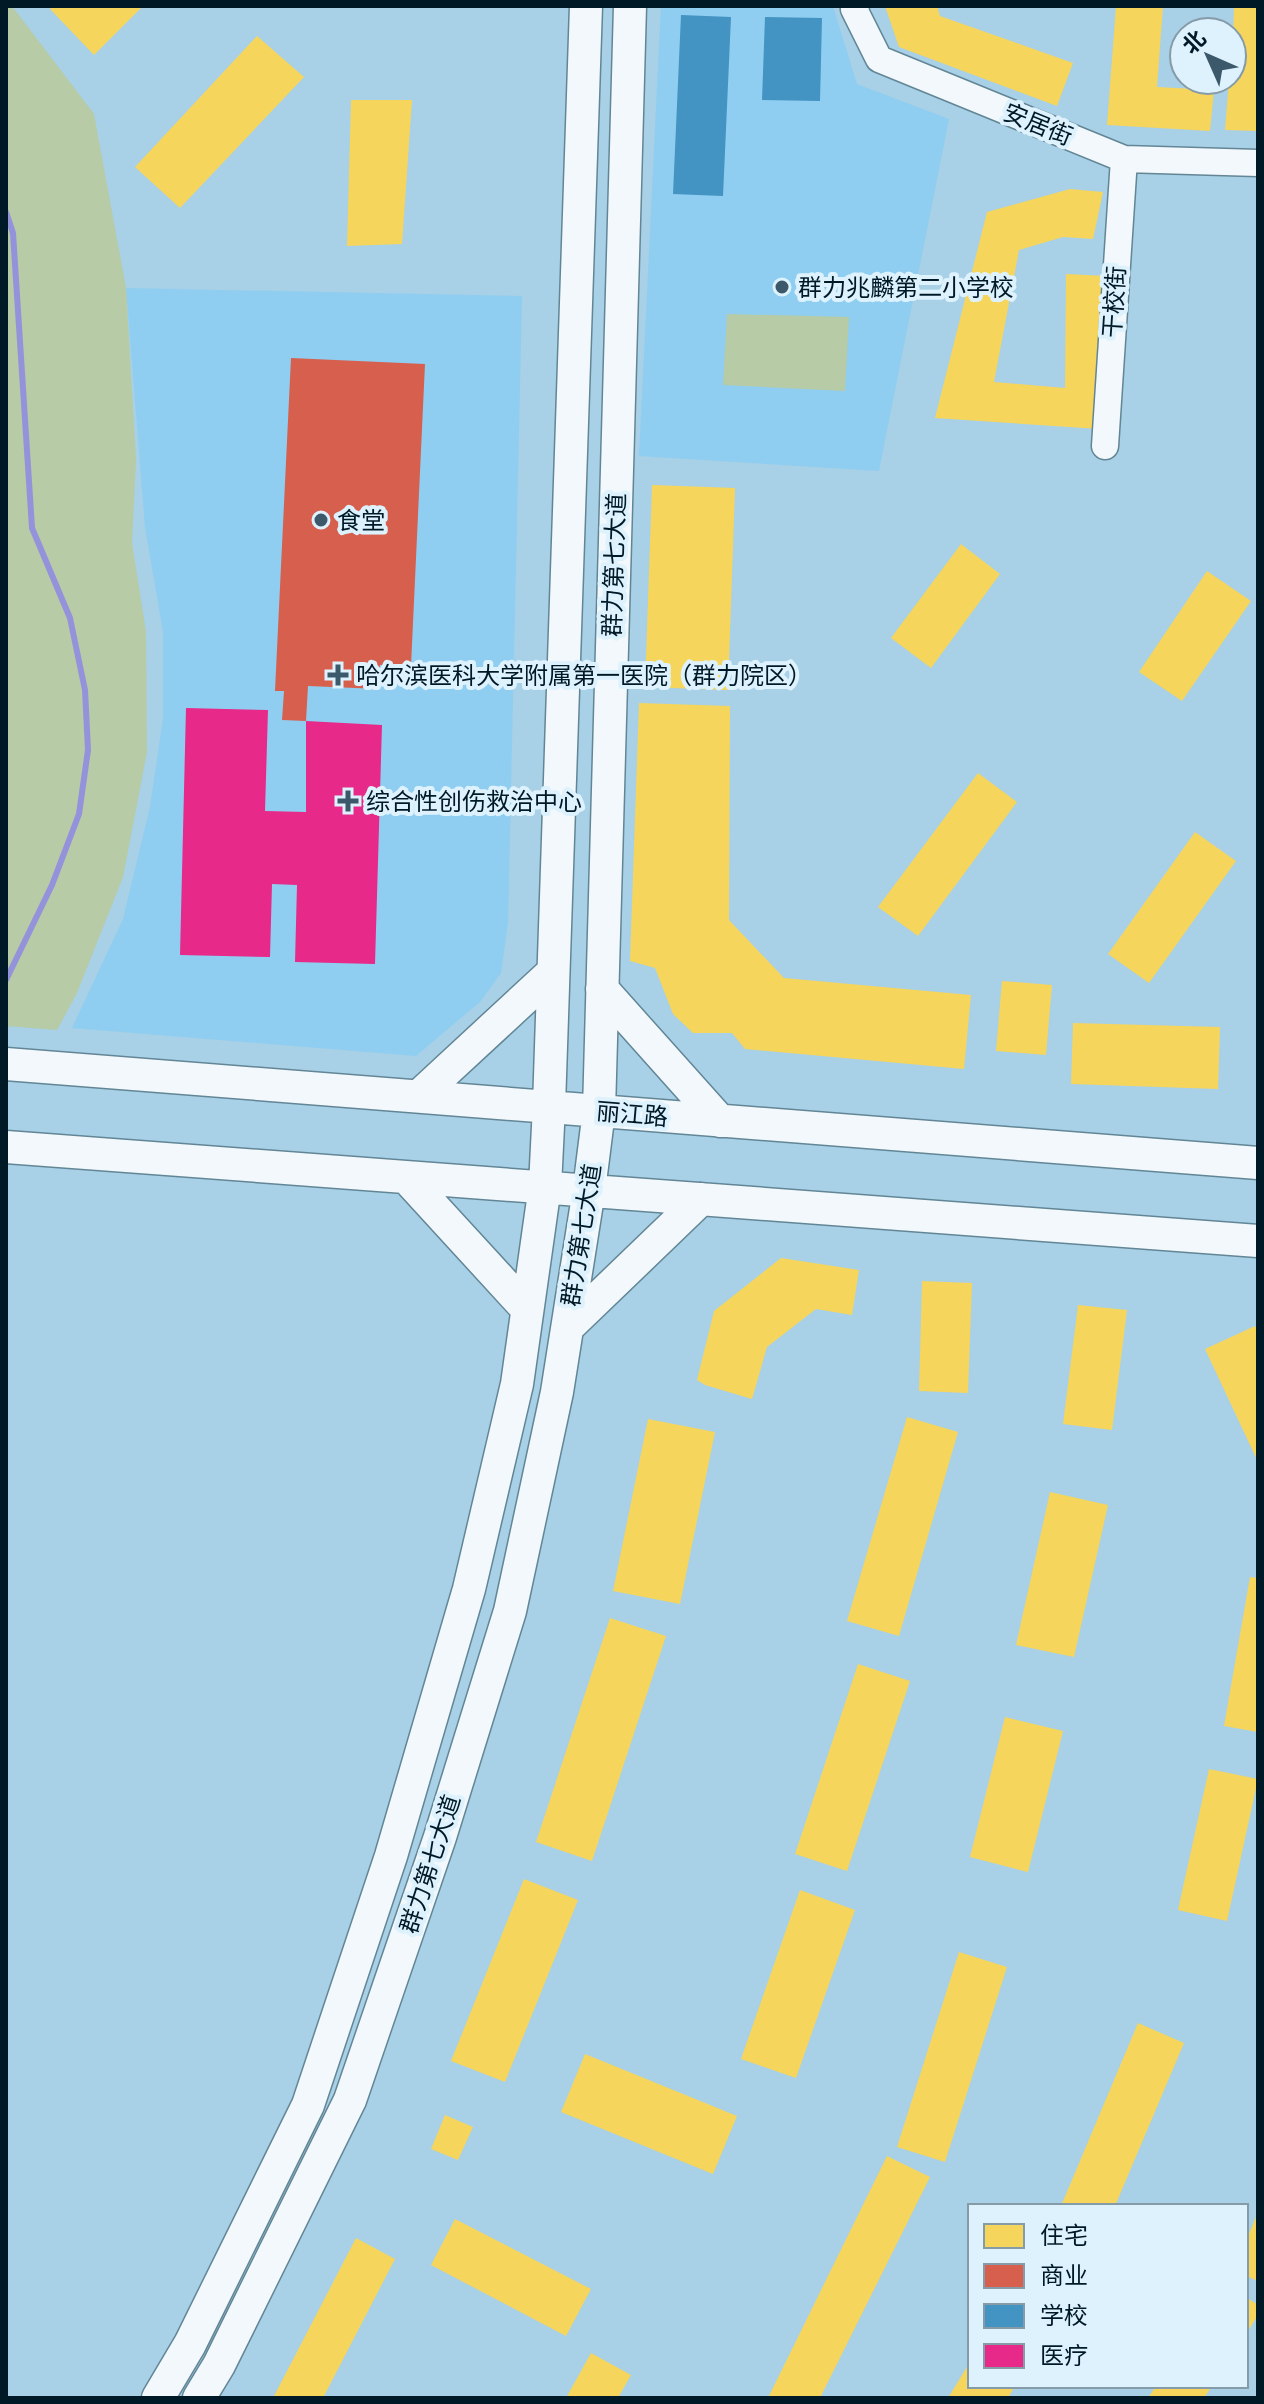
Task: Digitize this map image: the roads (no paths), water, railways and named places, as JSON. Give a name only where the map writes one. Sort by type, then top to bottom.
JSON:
[{"type":"main road","name":"群力第七大道","points":[[158,2398],[190,2344],[308,2105],[391,1856],[469,1589],[517,1384],[545,1186],[586,6]]},
{"type":"main road","name":"群力第七大道","points":[[199,2398],[219,2365],[350,2100],[415,1910],[510,1611],[557,1392],[599,1111],[630,6]]},
{"type":"main road","points":[[419,1096],[553,972]]},
{"type":"main road","points":[[602,989],[720,1121]]},
{"type":"main road","name":"丽江路","points":[[6,1064],[1258,1163]]},
{"type":"main road","points":[[6,1147],[1258,1241]]},
{"type":"main road","points":[[406,1177],[527,1309]]},
{"type":"main road","points":[[568,1327],[701,1199]]},
{"type":"street","name":"安居街","points":[[855,8],[879,59],[1124,159],[1258,163]]},
{"type":"street","name":"干校街","points":[[1105,446],[1124,159]]},
{"type":"waterway","points":[[6,212],[13,233],[32,528],[70,618],[85,690],[88,750],[79,814],[52,885],[6,980]]},
{"type":"place","name":"群力兆麟第二小学校","points":[[782,287]]},
{"type":"place","name":"食堂","points":[[321,520]]},
{"type":"place","name":"哈尔滨医科大学附属第一医院（群力院区）","points":[[338,675]]},
{"type":"place","name":"综合性创伤救治中心","points":[[348,801]]}]
